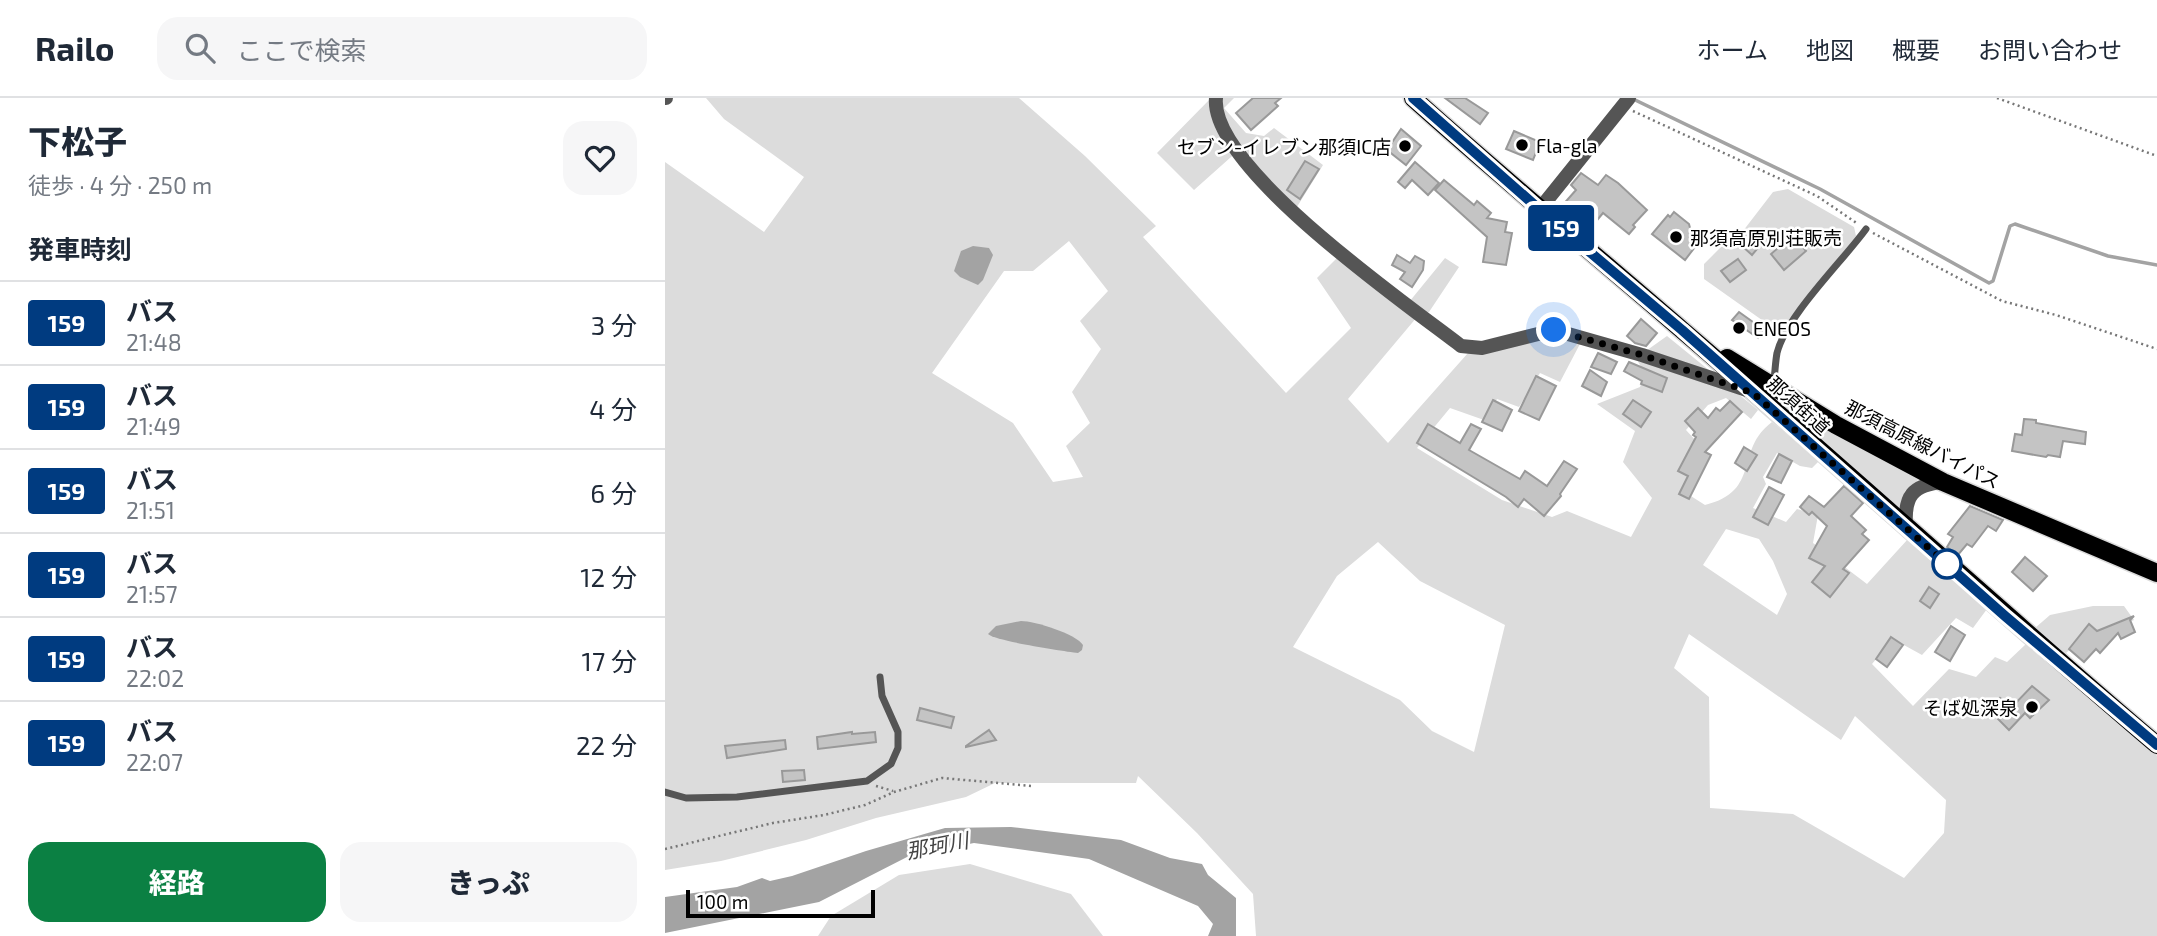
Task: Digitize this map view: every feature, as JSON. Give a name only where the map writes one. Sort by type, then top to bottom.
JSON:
[{"type":"main road","name":"那須街道","points":[[1413,98],[1682,330],[2005,616],[2157,745]]},
{"type":"main road","name":"那須高原線バイパス","points":[[1682,330],[1836,425],[1943,482],[2157,573]]},
{"type":"street","points":[[1216,98],[1220,121],[1239,153],[1264,185],[1310,229],[1461,346],[1482,348],[1554,330],[1642,355],[1753,393]]},
{"type":"street","points":[[1539,209],[1626,102]]},
{"type":"street","points":[[1906,527],[1905,512],[1908,500],[1916,490],[1927,484],[1943,482]]},
{"type":"lane","points":[[1773,387],[1777,353],[1784,336],[1866,229]]},
{"type":"lane","points":[[665,792],[686,798],[718,798],[867,781],[891,764],[898,748],[898,732],[883,696],[880,677]]},
{"type":"path","points":[[1997,98],[2157,156]]},
{"type":"path","points":[[1626,102],[1817,196],[1866,229],[2002,301],[2157,349]]},
{"type":"path","points":[[665,849],[773,823],[846,810],[942,778],[1032,786]]},
{"type":"path","points":[[867,781],[894,792]]},
{"type":"shaded area","points":[[706,98],[1019,98],[1085,156],[1156,226],[1143,237],[1286,393],[1351,328],[1317,278],[1337,258],[1405,307],[1445,258],[1459,267],[1429,312],[1417,317],[1348,399],[1388,443],[1468,353],[1554,334],[1581,342],[1560,382],[1540,373],[1519,407],[1497,399],[1484,420],[1450,408],[1417,448],[1502,500],[1552,517],[1567,511],[1631,537],[1652,498],[1623,462],[1635,431],[1597,404],[1640,387],[1645,374],[1636,358],[1667,336],[1758,410],[1751,419],[1726,398],[1708,405],[1686,430],[1697,442],[1683,491],[1705,505],[1723,499],[1741,480],[1754,445],[1772,422],[1819,461],[1812,468],[1800,466],[1777,453],[1763,477],[1766,484],[1753,508],[1786,522],[1797,509],[1818,515],[1813,543],[1867,584],[1908,539],[1975,593],[1987,609],[1973,628],[1956,618],[1922,655],[1893,639],[1872,664],[1913,706],[1949,669],[1976,677],[1995,657],[2007,662],[2026,644],[2035,628],[2050,615],[2093,606],[2124,606],[2134,620],[2080,642],[2056,667],[2157,756],[2157,936],[1256,936],[1253,894],[1197,833],[1138,776],[1136,783],[995,783],[966,797],[876,818],[806,840],[721,861],[665,870],[665,162],[764,232],[804,177],[724,119]],"holes":[[[1069,241],[1108,291],[1080,321],[1101,349],[1072,392],[1090,423],[1066,446],[1083,477],[1053,482],[1013,423],[932,373],[1004,271],[1033,271]],[[1726,529],[1759,539],[1773,561],[1787,594],[1777,615],[1703,565]],[[1378,542],[1420,581],[1505,625],[1474,752],[1432,731],[1400,700],[1293,647],[1337,576]],[[1689,634],[1841,740],[1855,716],[1946,800],[1944,833],[1904,878],[1793,814],[1710,808],[1709,697],[1674,668]]]},
{"type":"shaded area","points":[[1211,98],[1234,98],[1224,108],[1246,133],[1264,136],[1274,128],[1323,165],[1295,210],[1240,149],[1194,190],[1157,153]]},
{"type":"shaded area","points":[[1788,189],[1854,227],[1856,236],[1785,326],[1776,330],[1704,279],[1704,264],[1728,240],[1733,244],[1773,192]]},
{"type":"shaded area","points":[[1801,419],[1806,419],[1918,480],[1905,491],[1899,510],[1800,423]]},
{"type":"shaded area","points":[[970,864],[1071,894],[1103,936],[818,936],[831,916],[899,875]]},
{"type":"water","points":[[973,246],[989,248],[993,255],[983,280],[978,285],[960,277],[954,271],[961,251]]},
{"type":"water","points":[[1021,621],[1064,633],[1079,641],[1083,645],[1082,650],[1078,653],[1045,648],[1003,640],[988,634],[996,626]]},
{"type":"water","name":"那珂川","points":[[1011,827],[1121,840],[1170,858],[1202,864],[1208,875],[1236,898],[1236,936],[1208,936],[1213,924],[1198,906],[1089,859],[974,843],[909,856],[819,902],[665,933],[665,897],[737,887],[762,878],[770,881],[792,876],[945,828]]},
{"type":"building","points":[[1253,98],[1281,98],[1275,103],[1278,106],[1251,130],[1236,113]]},
{"type":"building","points":[[1445,98],[1465,98],[1488,113],[1480,124]]},
{"type":"building","points":[[1401,129],[1421,146],[1406,165],[1387,150]]},
{"type":"building","points":[[1514,131],[1540,142],[1533,160],[1506,149]]},
{"type":"building","points":[[1305,161],[1319,169],[1300,199],[1287,190]]},
{"type":"building","points":[[1415,162],[1439,183],[1428,195],[1412,180],[1405,188],[1398,182]]},
{"type":"building","points":[[1581,173],[1598,185],[1606,175],[1647,210],[1633,225],[1635,227],[1629,234],[1603,213],[1588,231],[1561,207],[1576,190],[1571,185]]},
{"type":"building","points":[[1444,180],[1474,205],[1477,201],[1491,213],[1487,218],[1507,222],[1505,232],[1512,233],[1506,265],[1483,262],[1487,237],[1435,190]]},
{"type":"building","points":[[1674,212],[1689,224],[1695,247],[1685,260],[1652,234],[1668,215],[1670,217]]},
{"type":"building","points":[[1753,234],[1763,242],[1752,255],[1742,246]]},
{"type":"building","points":[[1793,235],[1806,251],[1784,270],[1771,254]]},
{"type":"building","points":[[1397,255],[1410,263],[1415,256],[1424,261],[1423,270],[1412,287],[1400,279],[1405,272],[1392,265]]},
{"type":"building","points":[[1738,259],[1746,270],[1730,282],[1721,271]]},
{"type":"building","points":[[1739,312],[1764,330],[1758,338],[1732,320]]},
{"type":"building","points":[[1641,319],[1657,333],[1646,346],[1635,343],[1627,336]]},
{"type":"building","points":[[1598,353],[1617,362],[1611,374],[1591,367]]},
{"type":"building","points":[[1629,362],[1667,378],[1662,392],[1641,384],[1642,381],[1624,371]]},
{"type":"building","points":[[1590,370],[1607,382],[1601,396],[1582,386]]},
{"type":"building","points":[[1536,376],[1556,386],[1539,420],[1519,411]]},
{"type":"building","points":[[1493,400],[1512,410],[1502,431],[1482,422]]},
{"type":"building","points":[[1633,400],[1651,412],[1641,427],[1623,414]]},
{"type":"building","points":[[1730,401],[1742,412],[1705,452],[1711,455],[1689,499],[1679,494],[1688,476],[1678,471],[1696,437],[1685,421],[1698,408],[1708,418],[1716,408],[1720,411]]},
{"type":"building","points":[[2024,419],[2086,432],[2085,444],[2063,441],[2060,457],[2012,451],[2015,434],[2022,435]]},
{"type":"building","points":[[1428,424],[1460,443],[1471,424],[1481,429],[1469,450],[1520,479],[1525,471],[1547,486],[1564,461],[1577,469],[1561,496],[1544,516],[1524,499],[1518,507],[1417,443]]},
{"type":"building","points":[[1744,447],[1757,455],[1747,471],[1735,463]]},
{"type":"building","points":[[1779,454],[1792,461],[1781,483],[1767,477]]},
{"type":"building","points":[[1844,486],[1863,503],[1851,516],[1866,530],[1862,534],[1869,540],[1843,569],[1849,573],[1830,597],[1812,582],[1825,566],[1809,558],[1827,526],[1812,512],[1809,515],[1800,507],[1809,496],[1824,507]]},
{"type":"building","points":[[1769,487],[1784,495],[1768,525],[1753,517]]},
{"type":"building","points":[[1970,506],[2003,520],[1996,531],[1988,526],[1972,547],[1967,544],[1957,556],[1947,547],[1953,537],[1948,534]]},
{"type":"building","points":[[2025,557],[2047,576],[2033,591],[2012,572]]},
{"type":"building","points":[[1929,587],[1939,594],[1930,608],[1920,601]]},
{"type":"building","points":[[2134,616],[2130,620],[2135,632],[2121,639],[2118,633],[2100,653],[2096,649],[2084,662],[2069,649],[2089,624],[2097,631]]},
{"type":"building","points":[[1951,626],[1965,635],[1950,661],[1935,652]]},
{"type":"building","points":[[1891,637],[1903,645],[1887,667],[1876,659]]},
{"type":"building","name":"そば処深泉","points":[[2032,686],[2049,700],[2030,718],[2025,713],[2009,730],[1998,719],[2002,714],[1993,707],[2000,698],[2012,707]]},
{"type":"building","points":[[920,708],[954,717],[951,728],[917,720]]},
{"type":"building","points":[[989,730],[996,740],[966,747],[966,746]]},
{"type":"building","points":[[875,732],[876,742],[818,749],[817,737]]},
{"type":"building","points":[[785,740],[786,749],[727,758],[725,746]]},
{"type":"building","points":[[804,770],[805,780],[783,782],[782,771]]},
{"type":"waterway","points":[[1633,99],[1820,189],[1989,283],[1993,281],[2010,226],[2015,224],[2108,256],[2157,265]]},
{"type":"bus line","name":"159","points":[[1413,98],[1682,330],[2005,616],[2157,745]]},
{"type":"place","name":"Fla-gla","points":[[1522,145]]},
{"type":"place","name":"セブン-イレブン那須IC店","points":[[1405,146]]},
{"type":"place","name":"那須高原別荘販売","points":[[1676,237]]},
{"type":"place","name":"ENEOS","points":[[1739,328]]},
{"type":"place","name":"そば処深泉","points":[[2032,707]]},
{"type":"route","points":[[1554,330],[1642,355],[1753,393],[1947,564]]}]
